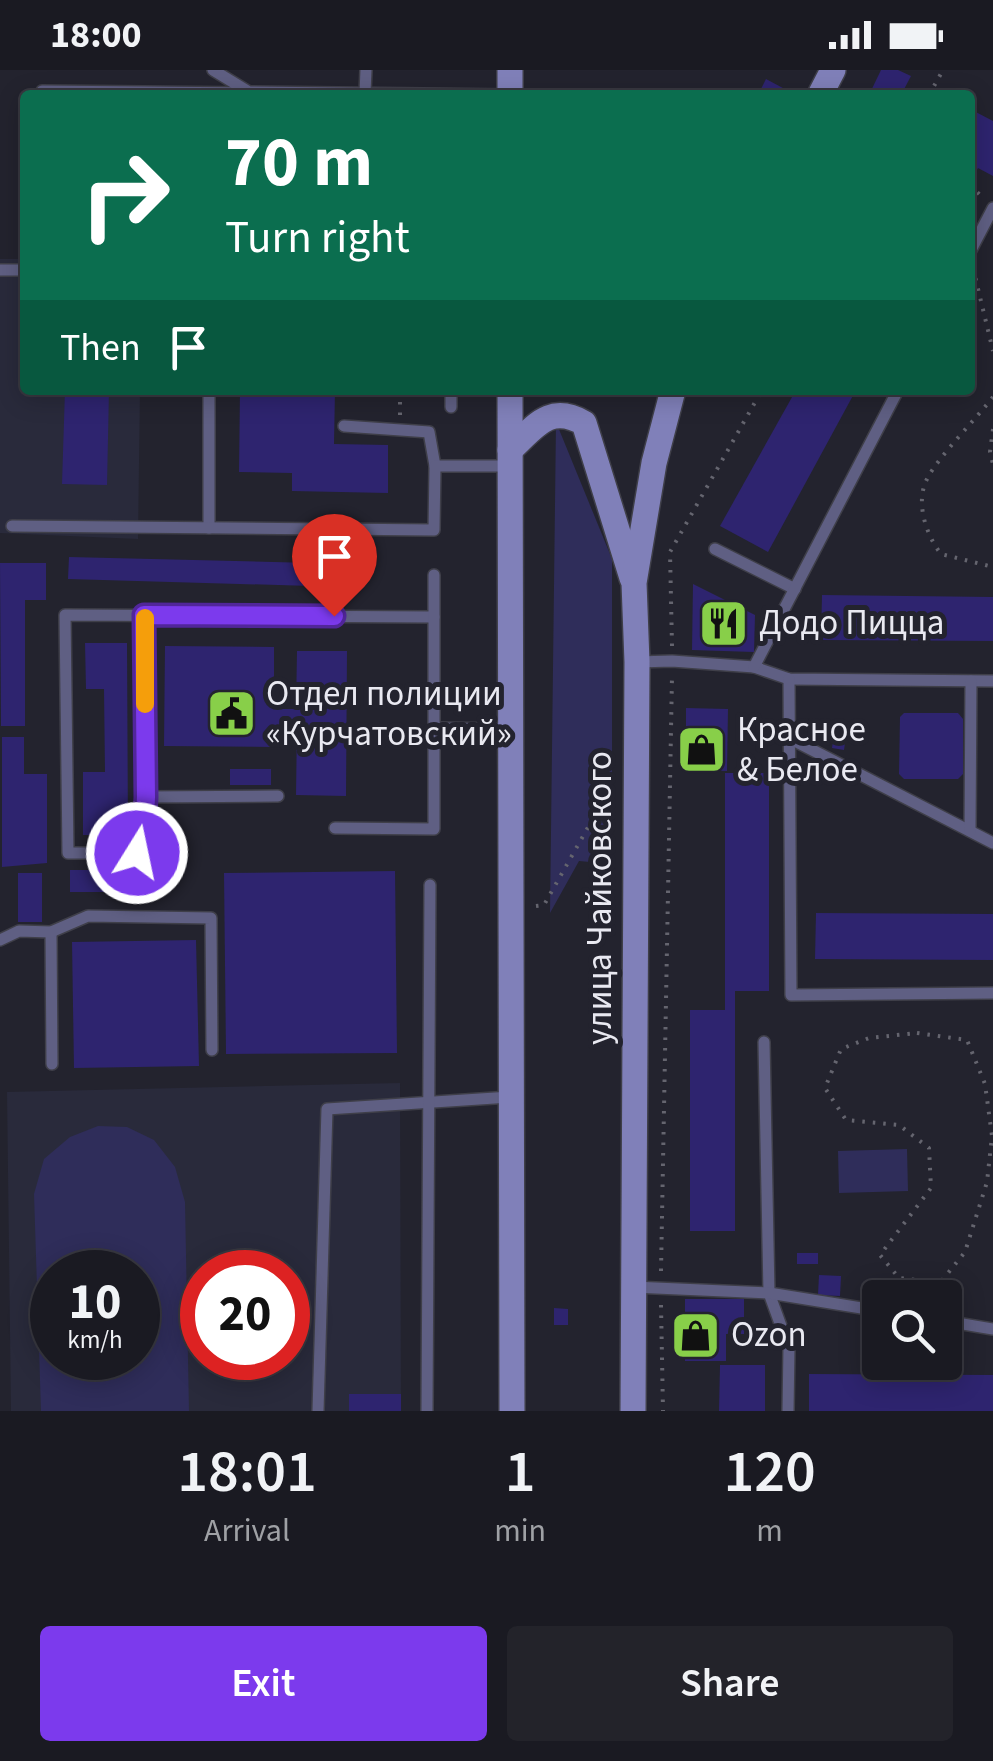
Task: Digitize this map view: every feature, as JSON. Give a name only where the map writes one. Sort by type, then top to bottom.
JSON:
[{"type":"main road","points":[[510,395],[512,1411]]},
{"type":"main road","name":"улица Чайковского","points":[[632,1411],[637,662],[634,582],[654,463],[672,395]]},
{"type":"main road","points":[[510,458],[544,419],[556,414],[584,423],[634,582]]},
{"type":"lane","points":[[213,70],[243,90]]},
{"type":"lane","points":[[975,243],[993,208]]},
{"type":"lane","points":[[209,395],[209,528]]},
{"type":"lane","points":[[451,395],[451,407]]},
{"type":"lane","points":[[754,667],[895,395]]},
{"type":"lane","points":[[12,526],[434,530],[435,466],[429,432],[344,426]]},
{"type":"lane","points":[[435,466],[510,458]]},
{"type":"lane","points":[[715,549],[795,588]]},
{"type":"lane","points":[[335,828],[434,828],[434,575]]},
{"type":"lane","points":[[144,615],[144,836],[137,853],[68,853],[65,614],[434,617]]},
{"type":"lane","points":[[637,662],[672,660],[754,667],[790,679],[993,681]]},
{"type":"lane","points":[[790,679],[791,994],[993,993]]},
{"type":"lane","points":[[970,832],[971,681]]},
{"type":"lane","points":[[434,728],[510,729]]},
{"type":"lane","points":[[789,738],[993,843]]},
{"type":"lane","points":[[146,797],[278,796]]},
{"type":"lane","points":[[427,1411],[430,885]]},
{"type":"lane","points":[[0,940],[19,931],[51,932],[88,916],[211,918],[212,1050]]},
{"type":"lane","points":[[51,932],[52,1064]]},
{"type":"lane","points":[[764,1042],[769,1292],[789,1348],[788,1411]]},
{"type":"lane","points":[[318,1411],[327,1109],[511,1097]]},
{"type":"lane","points":[[633,1287],[769,1292],[862,1307]]},
{"type":"lane","points":[[962,1324],[993,1329]]},
{"type":"path","points":[[975,274],[993,351]]},
{"type":"path","points":[[400,395],[400,430]]},
{"type":"path","points":[[663,1411],[660,1288],[672,660],[670,552],[759,395]]},
{"type":"path","points":[[993,398],[928,476],[923,496],[929,536],[942,554],[993,567]]},
{"type":"path","points":[[993,429],[993,464]]},
{"type":"path","points":[[512,909],[544,905],[636,744]]},
{"type":"path","points":[[917,1033],[967,1040],[985,1084],[992,1136],[987,1182],[965,1252],[940,1282],[899,1278],[880,1254],[931,1188],[928,1148],[899,1124],[846,1120],[825,1088],[840,1049],[869,1038],[917,1033]]},
{"type":"shaded area","points":[[0,259],[20,259],[20,395],[140,395],[138,539],[0,533]]},
{"type":"shaded area","points":[[556,422],[612,559],[612,864],[579,861],[550,913]]},
{"type":"shaded area","points":[[400,1083],[401,1411],[11,1411],[7,1092]]},
{"type":"shaded area","points":[[98,1126],[127,1127],[154,1140],[175,1167],[185,1202],[186,1250],[180,1250],[180,1380],[188,1380],[189,1411],[41,1411],[40,1380],[160,1380],[160,1250],[36,1250],[34,1194],[44,1159],[70,1137]]},
{"type":"shaded area","points":[[907,1149],[908,1191],[839,1193],[838,1151]]},
{"type":"building","points":[[881,70],[898,70],[911,76],[904,90],[871,90]]},
{"type":"building","points":[[766,79],[787,90],[760,90]]},
{"type":"building","points":[[975,112],[993,121],[993,176],[978,168],[975,173]]},
{"type":"building","points":[[65,395],[109,395],[107,485],[62,484]]},
{"type":"building","points":[[240,395],[335,395],[334,444],[388,445],[388,493],[292,491],[292,473],[239,472]]},
{"type":"building","points":[[793,395],[853,395],[768,552],[720,526]]},
{"type":"building","points":[[69,557],[312,563],[311,586],[68,579]]},
{"type":"building","points":[[0,563],[46,563],[46,600],[25,600],[25,726],[1,726]]},
{"type":"building","points":[[693,584],[755,615],[754,652],[692,650]]},
{"type":"building","points":[[822,595],[993,597],[993,641],[821,640]]},
{"type":"building","points":[[85,643],[127,643],[128,835],[83,835],[83,772],[105,772],[104,689],[86,689]]},
{"type":"building","points":[[165,646],[274,647],[274,709],[296,709],[297,651],[347,651],[346,796],[296,795],[297,725],[273,725],[273,747],[164,746]]},
{"type":"building","points":[[686,708],[728,709],[727,771],[686,770]]},
{"type":"building","points":[[904,713],[958,713],[963,719],[963,774],[958,779],[904,779],[899,774],[900,717]]},
{"type":"building","points":[[834,734],[846,736],[844,750],[832,748]]},
{"type":"building","points":[[2,737],[24,737],[24,774],[47,774],[47,863],[2,867]]},
{"type":"building","points":[[230,769],[271,769],[271,785],[230,785]]},
{"type":"building","points":[[725,773],[769,773],[769,991],[735,991],[735,1231],[690,1231],[690,1010],[725,1010]]},
{"type":"building","points":[[70,870],[113,870],[112,892],[70,892]]},
{"type":"building","points":[[148,870],[171,871],[170,892],[148,891]]},
{"type":"building","points":[[395,871],[397,1053],[226,1054],[224,873]]},
{"type":"building","points":[[18,873],[42,873],[42,922],[18,922]]},
{"type":"building","points":[[816,913],[993,914],[993,960],[815,959]]},
{"type":"building","points":[[196,940],[199,1066],[74,1068],[72,942]]},
{"type":"building","points":[[797,1253],[818,1253],[818,1264],[797,1264]]},
{"type":"building","points":[[819,1275],[841,1276],[840,1296],[818,1295]]},
{"type":"building","points":[[685,1299],[744,1299],[744,1334],[726,1334],[726,1361],[685,1361]]},
{"type":"building","points":[[554,1308],[568,1309],[568,1325],[554,1325]]},
{"type":"building","points":[[720,1365],[765,1365],[765,1411],[719,1411]]},
{"type":"building","points":[[809,1374],[862,1374],[862,1380],[962,1380],[962,1375],[993,1375],[993,1411],[809,1411]]},
{"type":"building","points":[[349,1394],[401,1394],[401,1411],[349,1411]]},
{"type":"slow traffic","points":[[145,618],[145,704]]},
{"type":"place","name":"Додо Пицца","points":[[724,623]]},
{"type":"place","name":"Отдел полиции «Курчатовский»","points":[[231,714]]},
{"type":"place","name":"Красное & Белое","points":[[702,750]]},
{"type":"place","name":"Ozon","points":[[696,1335]]},
{"type":"route","points":[[137,853],[144,836],[146,797],[144,615],[334,616]]}]
